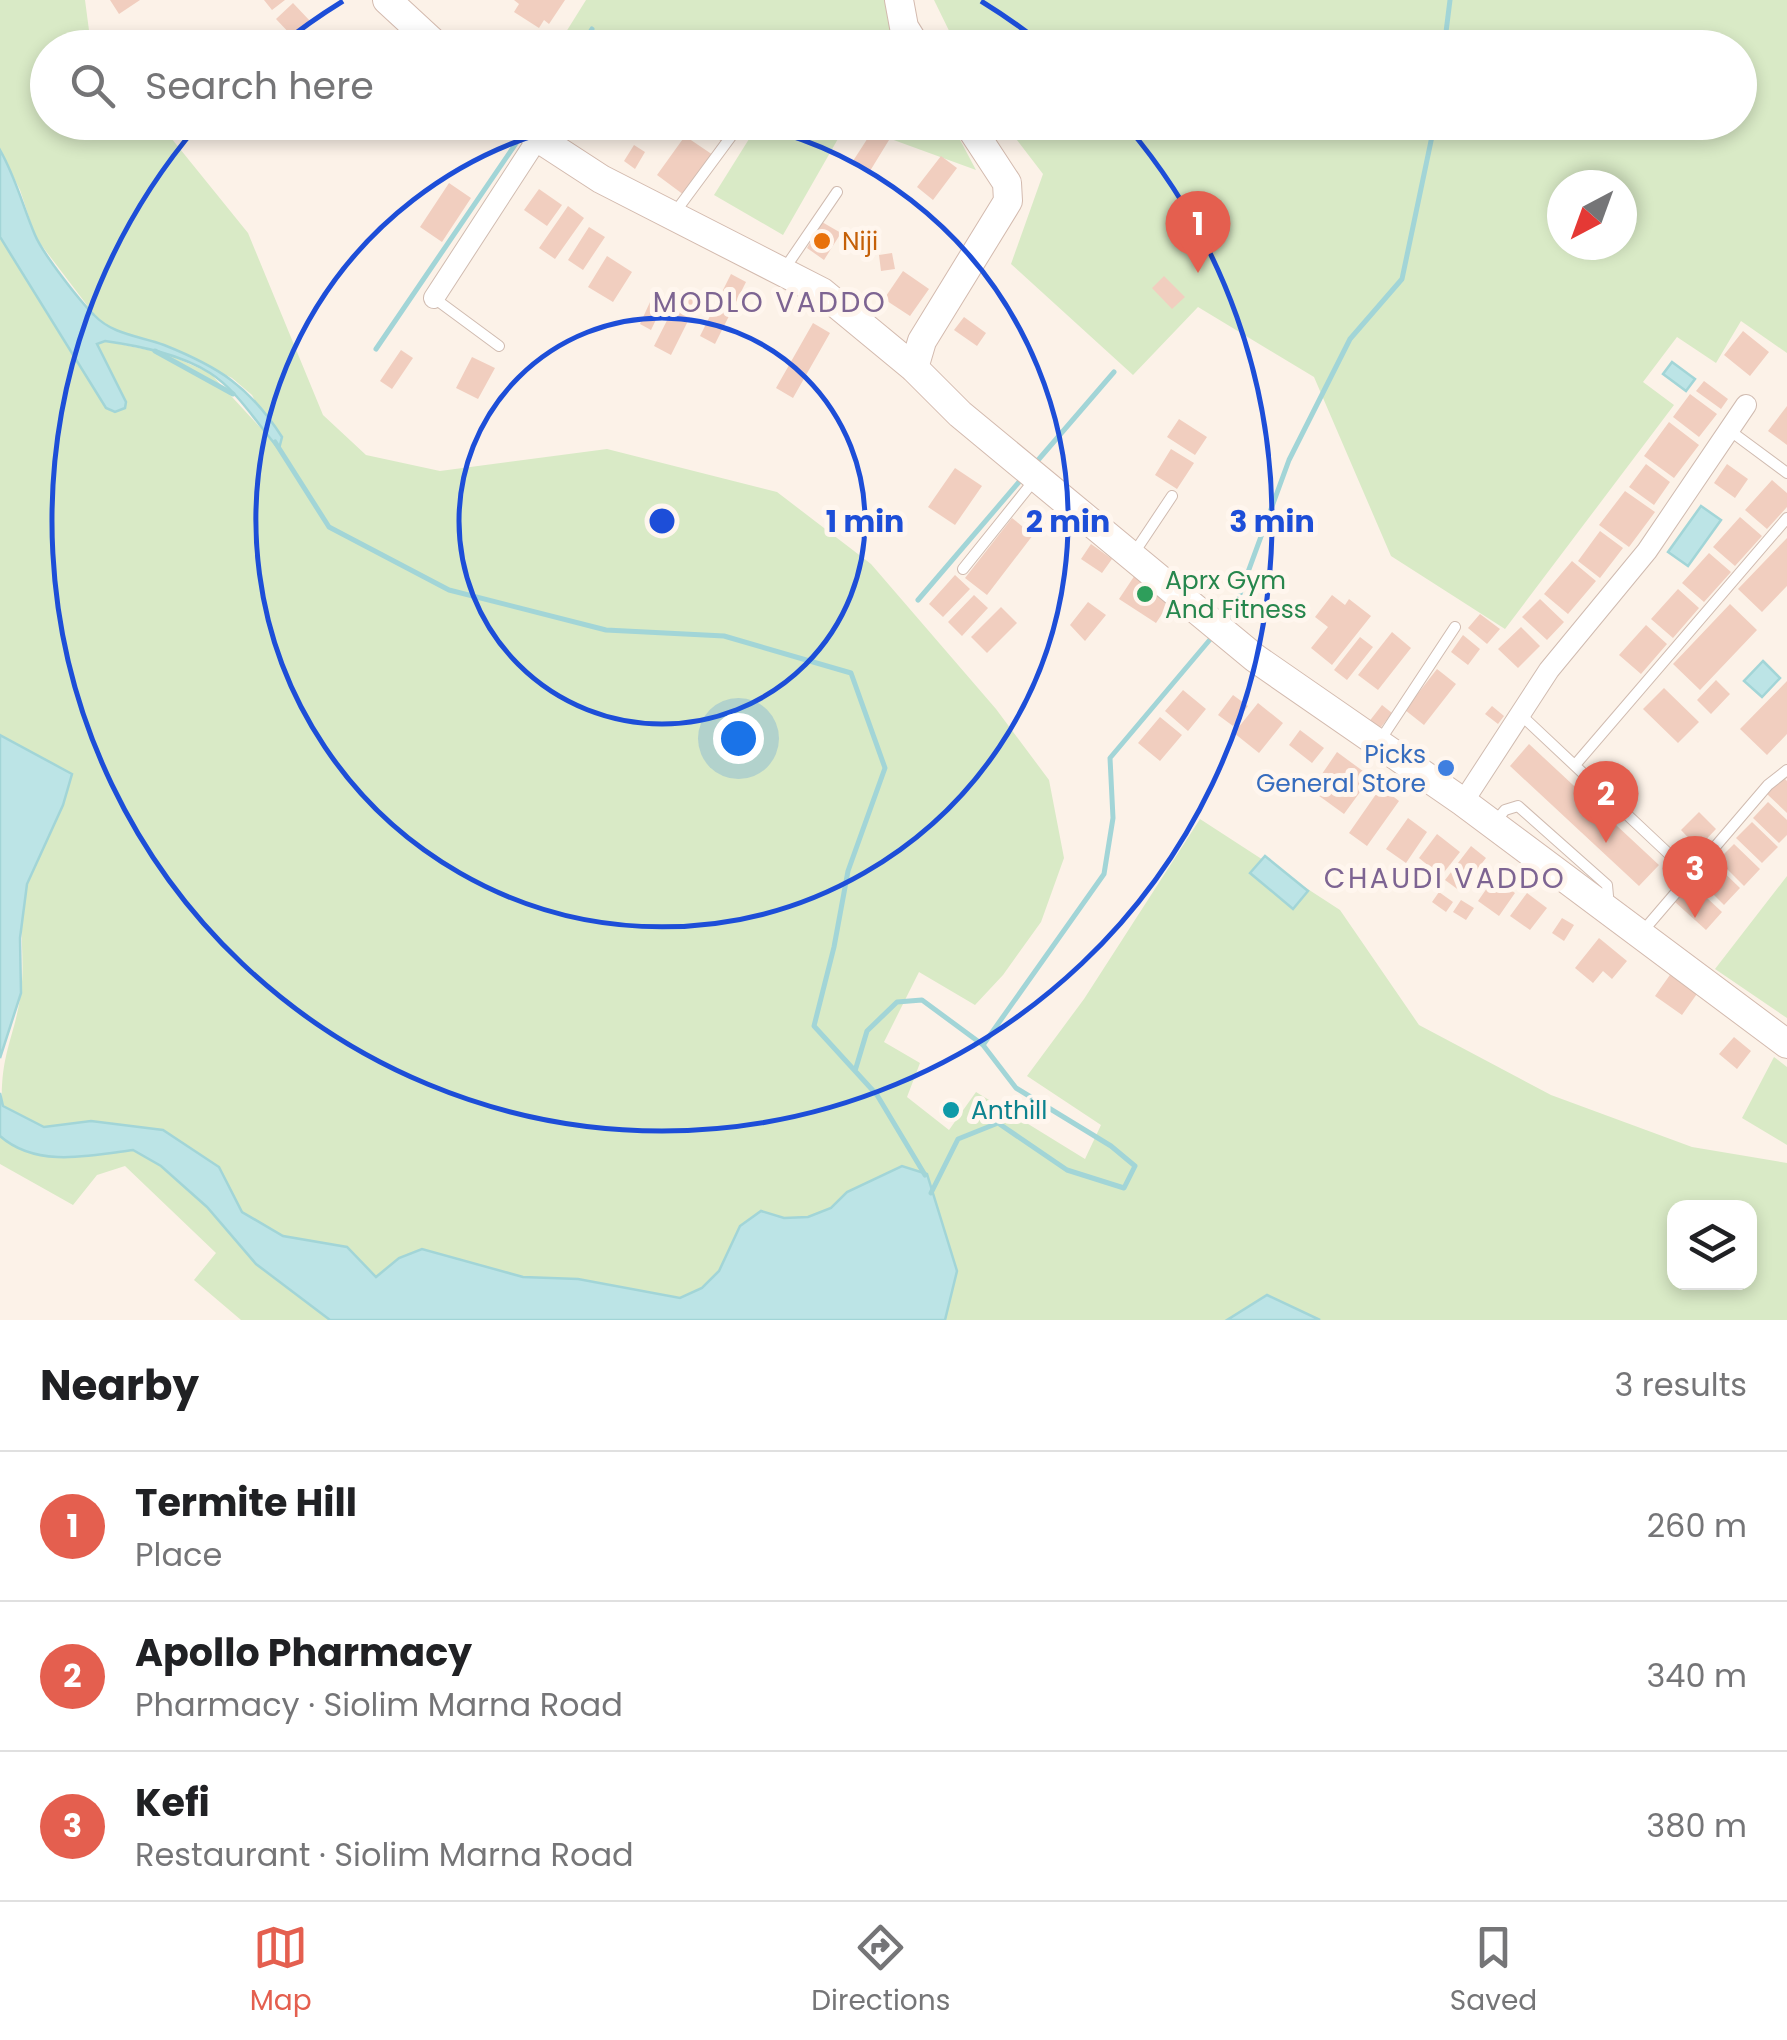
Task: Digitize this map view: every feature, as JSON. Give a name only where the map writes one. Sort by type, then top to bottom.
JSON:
[{"type":"main road","points":[[386,0],[419,30]]},
{"type":"main road","points":[[899,0],[906,30]]},
{"type":"main road","points":[[544,140],[601,179],[822,292],[914,368],[960,414],[1255,658],[1463,802],[1787,1044]]},
{"type":"main road","points":[[914,368],[922,341],[1008,201],[1007,183],[979,140]]},
{"type":"street","points":[[434,298],[524,140]]},
{"type":"street","points":[[1463,802],[1549,670],[1646,551],[1746,405]]},
{"type":"lane","points":[[673,216],[729,140]]},
{"type":"lane","points":[[782,272],[837,192]]},
{"type":"lane","points":[[434,298],[498,346]]},
{"type":"lane","points":[[1729,430],[1787,473]]},
{"type":"lane","points":[[963,569],[1036,477]]},
{"type":"lane","points":[[1132,556],[1172,496]]},
{"type":"lane","points":[[1574,765],[1787,518]]},
{"type":"lane","points":[[1377,744],[1454,627]]},
{"type":"lane","points":[[1521,715],[1670,855]]},
{"type":"lane","points":[[1639,936],[1768,785],[1787,770]]},
{"type":"green space","points":[[0,0],[85,0],[89,30],[30,30],[30,140],[173,140],[248,233],[323,415],[366,455],[440,471],[607,449],[777,492],[871,564],[996,709],[1049,780],[1064,858],[1041,922],[1003,975],[975,1005],[919,972],[884,1042],[920,1063],[907,1097],[949,1130],[976,1092],[1085,1159],[1101,1125],[1027,1076],[1084,999],[1200,819],[1340,910],[1419,1025],[1551,1095],[1692,1147],[1787,1163],[1787,1320],[1320,1320],[1267,1295],[1227,1320],[945,1320],[957,1271],[927,1174],[848,1192],[831,1208],[808,1217],[740,1226],[719,1271],[702,1288],[680,1298],[578,1279],[523,1277],[422,1249],[377,1277],[347,1247],[283,1236],[242,1212],[219,1167],[91,1121],[44,1127],[2,1106],[6,1059],[21,992],[24,896],[72,774],[0,735],[0,237],[106,408],[126,402],[97,343],[105,341],[167,354],[210,373],[279,448],[252,395],[232,378],[164,345],[117,332],[96,317],[36,238],[20,190],[0,150]]},
{"type":"green space","points":[[586,0],[891,0],[903,30],[567,30]]},
{"type":"green space","points":[[934,0],[1787,0],[1787,353],[1741,321],[1716,363],[1677,337],[1643,382],[1674,405],[1505,629],[1391,556],[1314,377],[1198,307],[1133,375],[1011,264],[1043,174],[1017,140],[1757,140],[1757,30],[949,30]]},
{"type":"green space","points":[[748,140],[837,140],[783,235],[714,195]]},
{"type":"green space","points":[[894,140],[960,140],[976,170]]},
{"type":"green space","points":[[1787,876],[1787,1018],[1715,969]]},
{"type":"green space","points":[[1774,1057],[1787,1067],[1787,1145],[1742,1118]]},
{"type":"green space","points":[[0,1136],[14,1146],[46,1156],[81,1157],[133,1150],[161,1166],[207,1207],[256,1264],[330,1320],[241,1320],[194,1280],[216,1253],[125,1166],[97,1175],[73,1205],[0,1164]]},
{"type":"water","points":[[0,150],[39,243],[87,308],[110,327],[184,353],[231,380],[270,419],[282,437],[279,449],[220,380],[186,361],[146,348],[105,341],[97,344],[126,402],[125,408],[115,412],[106,408],[0,237]]},
{"type":"water","points":[[1672,362],[1695,379],[1686,391],[1663,374]]},
{"type":"water","points":[[1701,506],[1721,520],[1688,566],[1668,552]]},
{"type":"water","points":[[1763,661],[1780,678],[1762,697],[1744,681]]},
{"type":"water","points":[[0,735],[72,774],[63,805],[27,884],[20,938],[21,993],[0,1058]]},
{"type":"water","points":[[1265,856],[1308,891],[1293,909],[1250,873]]},
{"type":"water","points":[[0,1093],[3,1106],[44,1127],[91,1121],[163,1130],[219,1167],[242,1212],[283,1236],[347,1247],[376,1277],[399,1258],[422,1249],[523,1277],[578,1279],[680,1298],[702,1288],[719,1271],[740,1226],[761,1211],[784,1218],[808,1217],[831,1208],[847,1192],[902,1166],[927,1174],[957,1271],[945,1320],[330,1320],[256,1264],[207,1207],[161,1166],[133,1150],[64,1157],[30,1153],[14,1146],[0,1136]]},
{"type":"water","points":[[1267,1295],[1320,1320],[1227,1320]]},
{"type":"building","points":[[110,0],[140,0],[119,14]]},
{"type":"building","points":[[264,0],[285,0],[272,10]]},
{"type":"building","points":[[514,0],[565,0],[549,24],[544,20],[539,28],[514,12],[519,4]]},
{"type":"building","points":[[293,3],[310,21],[300,30],[286,30],[276,19]]},
{"type":"building","points":[[682,140],[691,140],[713,155],[684,195],[657,175]]},
{"type":"building","points":[[867,140],[889,140],[870,171],[853,161]]},
{"type":"building","points":[[634,145],[645,152],[635,169],[624,161]]},
{"type":"building","points":[[941,156],[957,168],[933,200],[917,187]]},
{"type":"building","points":[[449,183],[471,198],[442,242],[420,227]]},
{"type":"building","points":[[539,189],[562,205],[547,226],[524,210]]},
{"type":"building","points":[[568,206],[584,218],[555,259],[539,248]]},
{"type":"building","points":[[822,222],[841,233],[824,260],[807,248]]},
{"type":"building","points":[[589,227],[605,237],[583,270],[568,260]]},
{"type":"building","points":[[892,253],[895,269],[881,271],[879,255]]},
{"type":"building","points":[[607,256],[632,272],[613,302],[588,287]]},
{"type":"building","points":[[903,271],[929,289],[910,316],[884,299]]},
{"type":"building","points":[[731,274],[746,282],[715,344],[700,336]]},
{"type":"building","points":[[1164,276],[1185,297],[1172,309],[1152,288]]},
{"type":"building","points":[[683,289],[700,297],[671,355],[654,346]]},
{"type":"building","points":[[655,291],[667,297],[651,330],[640,324]]},
{"type":"building","points":[[964,317],[986,333],[977,346],[954,330]]},
{"type":"building","points":[[813,323],[830,333],[793,398],[776,388]]},
{"type":"building","points":[[1743,331],[1769,352],[1750,376],[1724,355]]},
{"type":"building","points":[[401,350],[413,358],[392,389],[380,381]]},
{"type":"building","points":[[472,357],[495,368],[478,399],[456,388]]},
{"type":"building","points":[[1704,381],[1728,399],[1721,409],[1696,391]]},
{"type":"building","points":[[1690,394],[1717,414],[1699,437],[1673,417]]},
{"type":"building","points":[[1787,406],[1787,445],[1768,431]]},
{"type":"building","points":[[1179,419],[1207,437],[1195,455],[1167,437]]},
{"type":"building","points":[[1669,422],[1699,445],[1674,478],[1644,456]]},
{"type":"building","points":[[1171,449],[1194,463],[1177,489],[1155,475]]},
{"type":"building","points":[[1646,464],[1670,482],[1654,505],[1629,487]]},
{"type":"building","points":[[1727,464],[1748,479],[1735,498],[1714,483]]},
{"type":"building","points":[[955,468],[982,486],[955,525],[928,507]]},
{"type":"building","points":[[1772,480],[1787,493],[1787,507],[1767,529],[1745,510]]},
{"type":"building","points":[[1625,491],[1655,512],[1629,547],[1599,525]]},
{"type":"building","points":[[1740,517],[1762,536],[1735,566],[1713,547]]},
{"type":"building","points":[[1012,518],[1033,535],[987,595],[965,578]]},
{"type":"building","points":[[1600,531],[1623,548],[1600,578],[1578,561]]},
{"type":"building","points":[[1787,538],[1787,586],[1762,612],[1738,589]]},
{"type":"building","points":[[1091,544],[1112,559],[1102,573],[1081,559]]},
{"type":"building","points":[[1709,553],[1731,572],[1704,602],[1682,583]]},
{"type":"building","points":[[1572,561],[1596,581],[1568,614],[1544,594]]},
{"type":"building","points":[[955,575],[970,589],[943,617],[929,604]]},
{"type":"building","points":[[1135,575],[1172,599],[1156,623],[1119,599]]},
{"type":"building","points":[[1678,589],[1699,608],[1673,638],[1651,619]]},
{"type":"building","points":[[974,595],[988,608],[962,636],[948,622]]},
{"type":"building","points":[[1332,595],[1345,605],[1349,599],[1371,616],[1332,665],[1311,648],[1328,627],[1315,617]]},
{"type":"building","points":[[1540,599],[1564,622],[1547,640],[1522,617]]},
{"type":"building","points":[[1088,602],[1106,615],[1085,641],[1070,625]]},
{"type":"building","points":[[1730,604],[1757,630],[1700,690],[1673,664]]},
{"type":"building","points":[[1001,607],[1017,623],[987,653],[971,637]]},
{"type":"building","points":[[1480,614],[1500,629],[1487,644],[1468,628]]},
{"type":"building","points":[[1646,625],[1667,644],[1641,674],[1619,655]]},
{"type":"building","points":[[1521,627],[1540,646],[1518,668],[1498,649]]},
{"type":"building","points":[[1392,632],[1411,648],[1378,690],[1358,675]]},
{"type":"building","points":[[1463,635],[1480,649],[1468,665],[1451,652]]},
{"type":"building","points":[[1360,637],[1373,647],[1347,680],[1334,670]]},
{"type":"building","points":[[1437,669],[1456,684],[1424,725],[1405,710]]},
{"type":"building","points":[[1716,680],[1730,694],[1711,714],[1697,700]]},
{"type":"building","points":[[1787,681],[1787,734],[1767,755],[1740,729]]},
{"type":"building","points":[[1664,688],[1699,722],[1678,743],[1643,709]]},
{"type":"building","points":[[1183,690],[1206,709],[1188,731],[1165,711]]},
{"type":"building","points":[[1233,695],[1248,706],[1233,726],[1218,715]]},
{"type":"building","points":[[1258,703],[1283,723],[1259,753],[1234,733]]},
{"type":"building","points":[[1382,705],[1392,713],[1378,731],[1368,723]]},
{"type":"building","points":[[1492,706],[1504,716],[1498,724],[1485,714]]},
{"type":"building","points":[[1160,717],[1182,735],[1160,761],[1138,743]]},
{"type":"building","points":[[1300,730],[1324,748],[1312,763],[1289,745]]},
{"type":"building","points":[[1529,744],[1659,865],[1639,886],[1510,766]]},
{"type":"building","points":[[1337,752],[1371,777],[1344,814],[1311,790]]},
{"type":"building","points":[[1783,777],[1787,781],[1787,813],[1767,794]]},
{"type":"building","points":[[1381,787],[1399,801],[1367,846],[1349,833]]},
{"type":"building","points":[[1768,802],[1787,820],[1787,835],[1779,843],[1753,818]]},
{"type":"building","points":[[1699,812],[1716,829],[1698,848],[1681,830]]},
{"type":"building","points":[[1408,818],[1427,832],[1406,863],[1386,849]]},
{"type":"building","points":[[1752,822],[1778,847],[1762,863],[1736,838]]},
{"type":"building","points":[[1437,834],[1460,852],[1441,876],[1419,858]]},
{"type":"building","points":[[1734,844],[1760,869],[1744,886],[1718,860]]},
{"type":"building","points":[[1471,846],[1486,858],[1460,891],[1445,880]]},
{"type":"building","points":[[1714,863],[1740,888],[1724,905],[1698,879]]},
{"type":"building","points":[[1494,878],[1515,893],[1499,916],[1478,901]]},
{"type":"building","points":[[1692,884],[1722,912],[1706,930],[1675,902]]},
{"type":"building","points":[[1439,892],[1453,902],[1446,912],[1432,902]]},
{"type":"building","points":[[1527,893],[1547,908],[1530,930],[1510,916]]},
{"type":"building","points":[[1461,900],[1474,908],[1466,920],[1453,912]]},
{"type":"building","points":[[1562,918],[1574,925],[1564,941],[1552,933]]},
{"type":"building","points":[[1599,938],[1627,961],[1612,979],[1603,971],[1593,983],[1575,968]]},
{"type":"building","points":[[1672,972],[1699,991],[1682,1015],[1655,996]]},
{"type":"building","points":[[1734,1037],[1751,1051],[1737,1069],[1719,1054]]},
{"type":"waterway","points":[[1446,30],[1450,0]]},
{"type":"waterway","points":[[376,349],[518,140]]},
{"type":"waterway","points":[[1227,620],[1233,613],[1289,460],[1350,339],[1402,279],[1431,140]]},
{"type":"waterway","points":[[155,351],[233,394]]},
{"type":"waterway","points":[[1039,459],[1114,372]]},
{"type":"waterway","points":[[275,442],[329,527],[449,590],[606,630],[724,636],[851,673],[885,768],[848,871],[814,1026],[877,1095],[925,1175]]},
{"type":"waterway","points":[[918,600],[1019,482]]},
{"type":"waterway","points":[[931,1193],[958,1139],[998,1123],[1067,1170],[1124,1188],[1135,1166],[1111,1146],[1016,1088],[983,1045],[1104,874],[1113,818],[1110,758],[1213,636]]},
{"type":"waterway","points":[[855,1071],[867,1031],[897,1002],[922,1000],[983,1045]]},
{"type":"place","name":"Niji","points":[[822,241]]},
{"type":"place","name":"Termite Hill","points":[[1198,273]]},
{"type":"place","name":"Aprx Gym And Fitness","points":[[1145,594]]},
{"type":"place","name":"Picks General Store","points":[[1446,768]]},
{"type":"place","name":"Apollo Pharmacy","points":[[1606,843]]},
{"type":"place","name":"Kefi","points":[[1695,918]]},
{"type":"place","name":"Anthill","points":[[951,1110]]},
{"type":"district","name":"MODLO VADDO","points":[[770,302]]},
{"type":"district","name":"CHAUDI VADDO","points":[[1445,878]]}]
